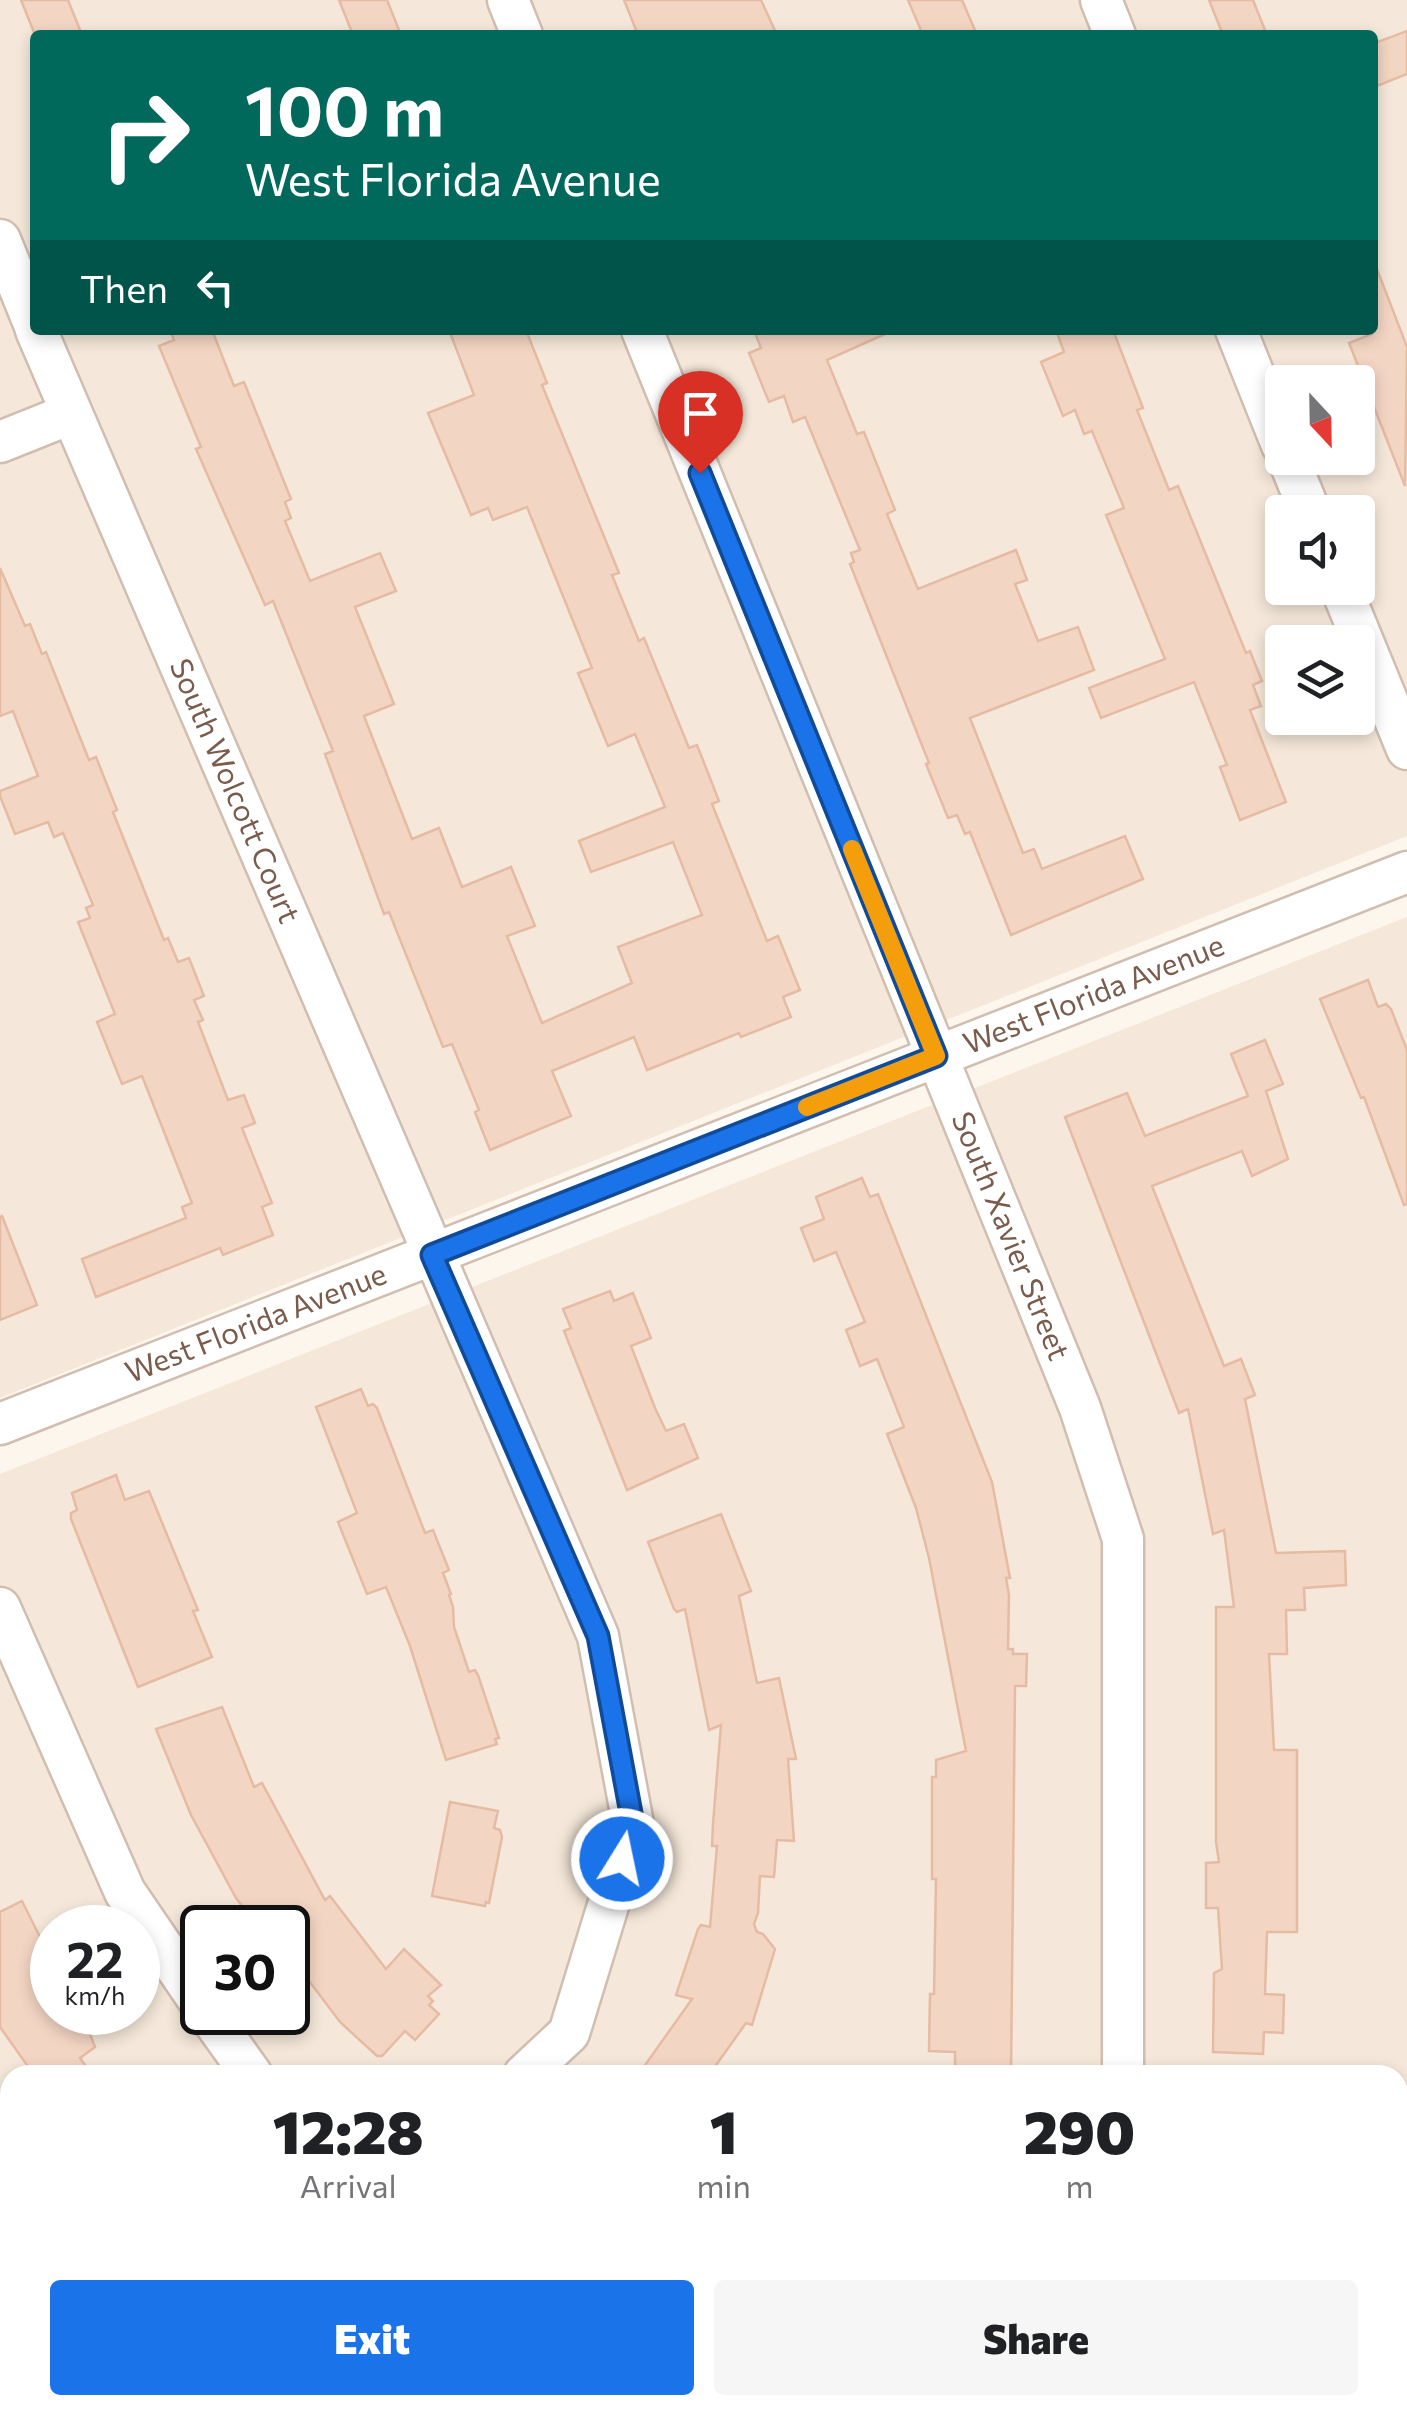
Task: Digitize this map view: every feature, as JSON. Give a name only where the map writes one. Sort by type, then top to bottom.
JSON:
[{"type":"street","points":[[508,0],[520,30]]},
{"type":"street","points":[[1100,0],[1113,30]]},
{"type":"street","name":"South Wolcott Court","points":[[0,240],[30,313]]},
{"type":"street","name":"South Wolcott Court","points":[[39,335],[598,1636],[633,1824],[568,2033],[534,2065]]},
{"type":"street","name":"South Xavier Street","points":[[644,335],[1080,1408],[1124,1539],[1124,2065]]},
{"type":"street","points":[[1238,335],[1265,402]]},
{"type":"street","points":[[0,442],[70,414]]},
{"type":"street","points":[[1348,605],[1407,749]]},
{"type":"street","name":"West Florida Avenue","points":[[0,1424],[1407,872]]},
{"type":"street","points":[[0,1608],[125,1892],[180,1973]]},
{"type":"street","points":[[224,2035],[245,2065]]},
{"type":"shaded area","points":[[0,0],[1407,0],[1407,836],[0,1398]]},
{"type":"shaded area","points":[[1407,917],[1407,2065],[0,2065],[0,1474]]},
{"type":"building","points":[[21,0],[68,0],[80,30],[33,30]]},
{"type":"building","points":[[339,0],[387,0],[399,30],[351,30]]},
{"type":"building","points":[[624,0],[761,0],[775,30],[636,30]]},
{"type":"building","points":[[908,0],[962,0],[975,30],[921,30]]},
{"type":"building","points":[[1209,0],[1253,0],[1265,30],[1221,30]]},
{"type":"building","points":[[1407,31],[1407,74],[1378,86],[1378,42]]},
{"type":"building","points":[[1378,272],[1407,347],[1405,486],[1375,409],[1375,365],[1358,365],[1349,343],[1378,335]]},
{"type":"building","points":[[172,335],[214,335],[234,386],[244,382],[291,499],[285,502],[291,518],[285,521],[310,581],[380,553],[396,591],[355,607],[394,704],[364,716],[412,839],[439,828],[462,887],[511,867],[535,926],[507,936],[542,1023],[632,983],[618,947],[702,915],[673,842],[591,872],[579,841],[665,807],[635,734],[608,746],[578,673],[592,668],[527,507],[493,520],[488,508],[471,515],[428,413],[474,395],[451,335],[528,335],[547,383],[542,385],[619,573],[612,575],[639,641],[644,638],[689,748],[697,745],[719,801],[712,804],[767,941],[778,936],[800,990],[783,997],[791,1017],[647,1070],[634,1037],[552,1071],[571,1116],[490,1150],[475,1112],[479,1110],[452,1044],[443,1047],[389,912],[384,914],[325,754],[333,751],[273,601],[265,605],[196,449],[201,447],[159,346],[174,340]]},
{"type":"building","points":[[756,335],[883,335],[827,360],[857,434],[864,432],[895,510],[887,514],[918,589],[1016,550],[1027,580],[1015,584],[1038,641],[1078,627],[1094,670],[970,718],[1023,853],[1034,849],[1042,869],[1125,836],[1143,879],[1011,935],[970,832],[965,834],[957,815],[948,818],[926,764],[929,763],[850,564],[854,562],[851,553],[860,550],[805,417],[793,422],[784,396],[769,402],[749,353],[761,348]]},
{"type":"building","points":[[1058,335],[1115,335],[1143,408],[1137,410],[1169,490],[1178,486],[1246,653],[1250,651],[1262,681],[1253,685],[1261,706],[1250,710],[1286,802],[1240,820],[1220,767],[1227,765],[1194,682],[1101,718],[1089,688],[1165,659],[1106,515],[1124,508],[1092,431],[1084,434],[1075,410],[1063,416],[1041,362],[1064,352]]},
{"type":"building","points":[[0,568],[25,626],[30,624],[42,654],[46,652],[89,760],[96,757],[117,810],[113,812],[164,940],[168,938],[178,962],[189,958],[204,996],[194,1000],[203,1020],[198,1022],[228,1100],[244,1095],[255,1123],[242,1128],[272,1203],[262,1207],[273,1235],[223,1255],[220,1248],[96,1297],[82,1259],[186,1218],[182,1207],[192,1203],[142,1076],[122,1084],[97,1022],[115,1014],[78,922],[90,918],[86,908],[93,905],[63,833],[54,837],[48,822],[15,834],[0,796],[0,791],[38,776],[13,711],[0,716]]},
{"type":"building","points":[[1368,980],[1378,1007],[1386,1004],[1391,1009],[1407,1050],[1404,1205],[1364,1097],[1361,1098],[1320,999]]},
{"type":"building","points":[[1265,1040],[1283,1084],[1266,1091],[1288,1159],[1252,1176],[1242,1151],[1152,1186],[1224,1366],[1241,1359],[1255,1395],[1245,1399],[1276,1553],[1345,1551],[1346,1585],[1304,1588],[1305,1610],[1286,1610],[1287,1654],[1269,1654],[1274,1750],[1297,1750],[1297,1932],[1267,1932],[1265,1994],[1284,1995],[1283,2033],[1264,2032],[1263,2054],[1213,2052],[1214,1973],[1222,1969],[1218,1908],[1206,1908],[1206,1863],[1219,1862],[1216,1607],[1234,1607],[1224,1530],[1213,1534],[1188,1409],[1179,1413],[1065,1117],[1127,1093],[1145,1136],[1248,1096],[1231,1054]]},
{"type":"building","points":[[862,1178],[870,1197],[878,1194],[992,1482],[1010,1578],[1006,1578],[1008,1649],[1013,1649],[1013,1654],[1027,1654],[1026,1686],[1015,1686],[1011,2065],[955,2065],[955,2052],[929,2051],[936,1879],[932,1879],[932,1777],[936,1777],[936,1760],[966,1751],[929,1558],[916,1508],[887,1434],[904,1427],[877,1359],[860,1366],[846,1330],[865,1322],[836,1252],[814,1261],[801,1228],[824,1219],[816,1197]]},
{"type":"building","points":[[0,1217],[37,1305],[0,1320]]},
{"type":"building","points":[[610,1291],[614,1301],[633,1293],[651,1338],[631,1346],[655,1408],[666,1431],[684,1424],[698,1458],[627,1490],[564,1331],[571,1328],[563,1309]]},
{"type":"building","points":[[361,1389],[368,1406],[373,1404],[377,1408],[425,1533],[433,1530],[449,1570],[443,1573],[451,1594],[454,1627],[469,1672],[475,1670],[478,1675],[499,1738],[495,1739],[497,1744],[446,1760],[410,1646],[386,1587],[367,1594],[338,1522],[357,1513],[316,1407]]},
{"type":"building","points":[[116,1475],[125,1500],[149,1491],[198,1610],[193,1611],[212,1657],[138,1687],[71,1519],[71,1513],[77,1510],[72,1493]]},
{"type":"building","points":[[721,1514],[751,1591],[739,1596],[757,1683],[779,1678],[796,1759],[788,1759],[794,1841],[777,1840],[774,1877],[760,1876],[754,1924],[775,1949],[752,2025],[746,2023],[716,2065],[645,2065],[692,1999],[676,1995],[698,1929],[701,1925],[710,1927],[721,1725],[709,1730],[685,1609],[674,1609],[648,1542]]},
{"type":"building","points":[[222,1707],[254,1787],[262,1783],[325,1900],[330,1896],[386,1969],[404,1949],[441,1985],[428,1996],[433,2001],[429,2005],[439,2014],[415,2040],[405,2031],[382,2056],[377,2056],[340,2022],[310,1982],[310,1905],[241,1905],[191,1815],[156,1729]]},
{"type":"building","points":[[450,1802],[498,1811],[494,1828],[500,1830],[502,1837],[489,1903],[485,1906],[432,1896]]},
{"type":"building","points":[[22,1901],[30,1917],[30,2035],[90,2035],[95,2047],[80,2058],[85,2065],[27,2065],[0,2027],[0,1912]]},
{"type":"slow traffic","points":[[807,1107],[936,1056],[852,849]]},
{"type":"route","points":[[622,1859],[633,1824],[598,1636],[432,1255],[936,1056],[700,473]]}]
